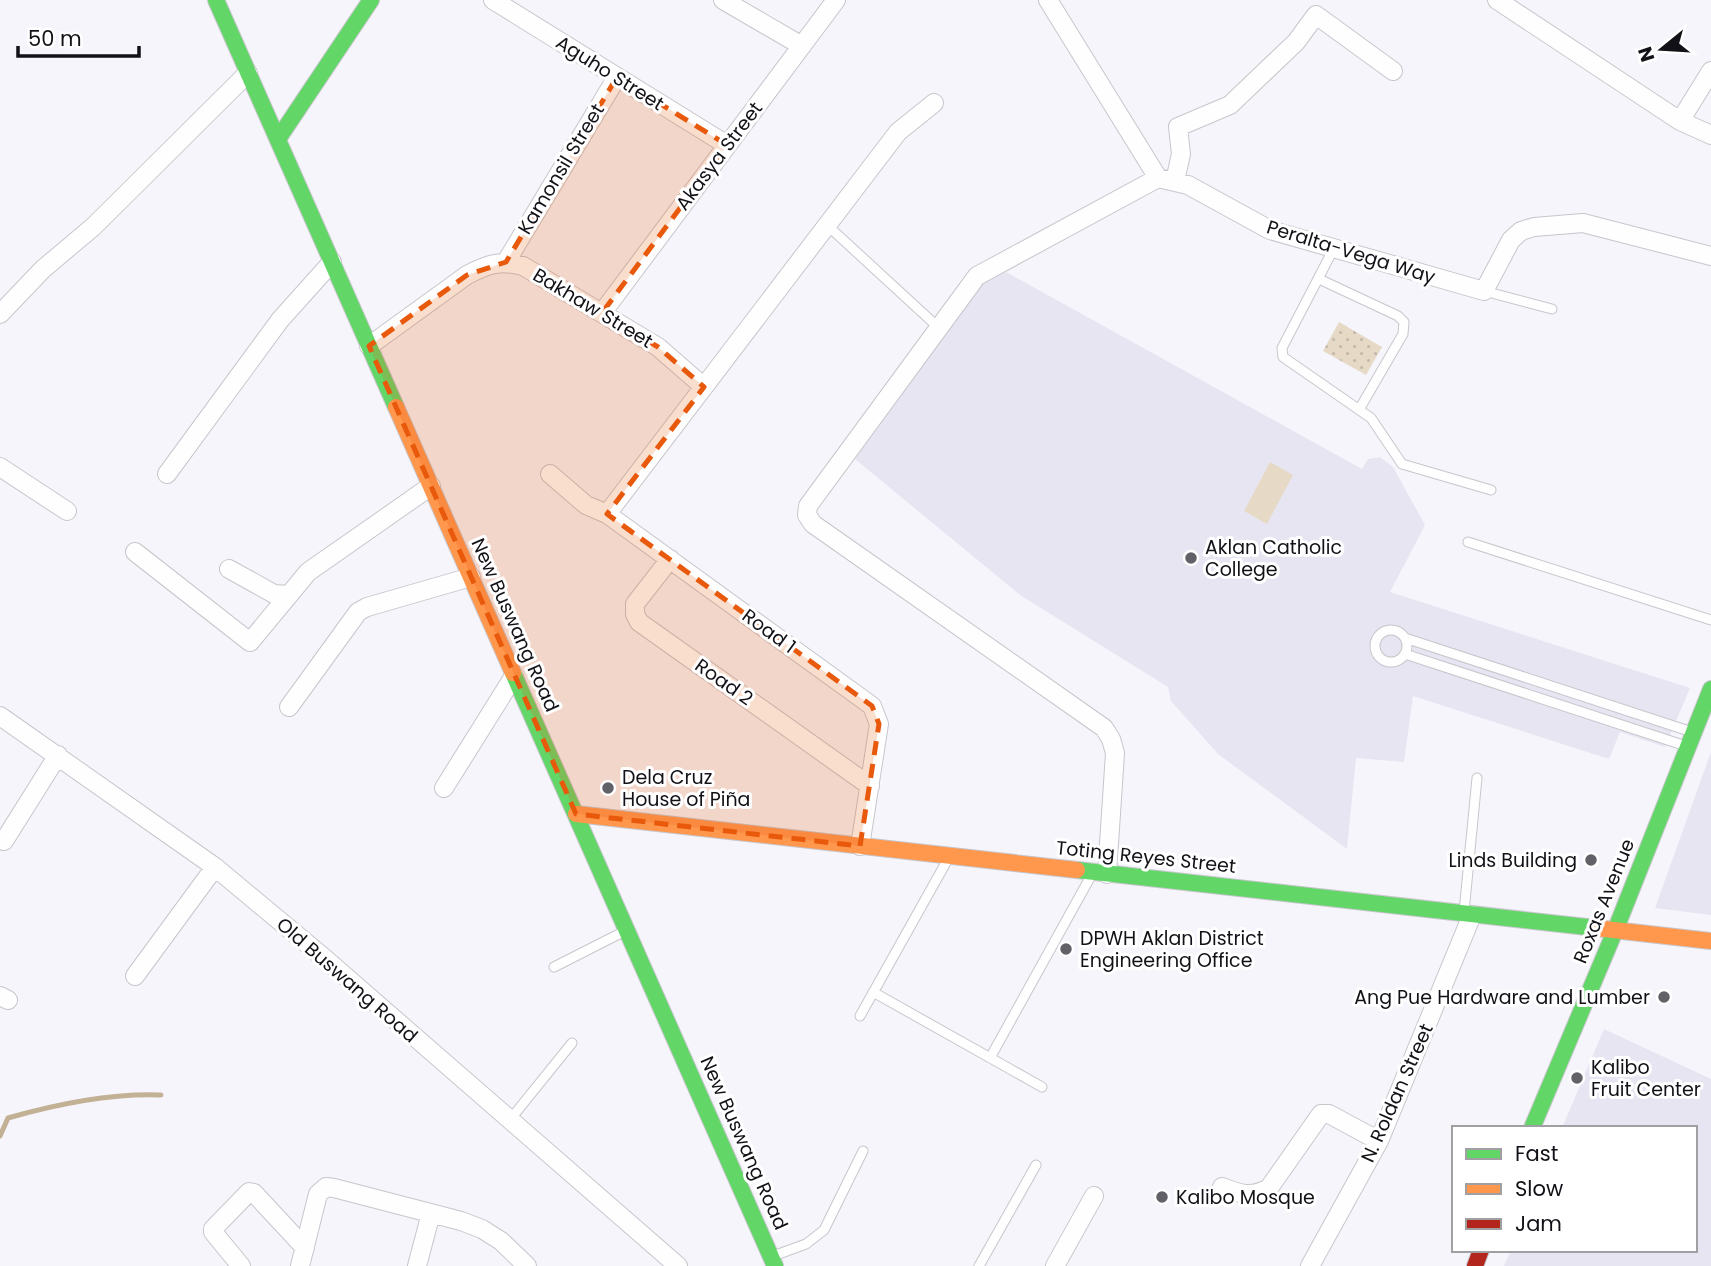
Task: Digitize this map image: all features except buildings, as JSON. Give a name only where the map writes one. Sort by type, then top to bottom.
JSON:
[{"type":"street","name":"New Buswang Road","points":[[216,0],[773,1261]]},
{"type":"street","points":[[278,139],[371,0]]},
{"type":"street","name":"Aguho Street","points":[[493,0],[727,145]]},
{"type":"street","points":[[723,0],[802,46]]},
{"type":"street","name":"Akasya Street","points":[[602,313],[836,0]]},
{"type":"street","points":[[1048,0],[1167,180]]},
{"type":"street","points":[[1497,0],[1680,121],[1711,135]]},
{"type":"street","points":[[1100,873],[1115,753],[1104,728],[813,524],[807,515],[808,506],[976,276],[1167,180],[1182,146],[1178,127],[1230,104],[1296,42],[1316,15],[1393,71]]},
{"type":"street","points":[[1680,121],[1711,71]]},
{"type":"street","points":[[0,314],[43,269],[93,227],[248,73]]},
{"type":"street","name":"Kamonsil Street","points":[[506,262],[617,77]]},
{"type":"street","points":[[607,514],[898,131],[934,103]]},
{"type":"street","name":"Peralta-Vega Way","points":[[1167,180],[1188,185],[1270,230],[1484,292]]},
{"type":"street","points":[[1484,292],[1511,240],[1521,230],[1534,227],[1583,223],[1711,256]]},
{"type":"street","points":[[167,474],[280,320],[332,262]]},
{"type":"street","points":[[369,345],[467,275],[484,266],[506,262]]},
{"type":"street","name":"Bakhaw Street","points":[[506,262],[523,266],[658,347],[704,387]]},
{"type":"street","points":[[0,467],[67,511]]},
{"type":"street","name":"Road 1","points":[[550,474],[586,505],[607,514],[872,706],[880,724],[860,846]]},
{"type":"street","points":[[135,552],[250,642],[308,572],[431,486]]},
{"type":"street","name":"Road 2","points":[[670,559],[635,604],[635,614],[639,622],[870,786]]},
{"type":"street","points":[[229,569],[274,594],[288,595]]},
{"type":"street","points":[[289,707],[358,612],[367,607],[471,577]]},
{"type":"street","points":[[444,788],[513,676]]},
{"type":"street","name":"Roxas Avenue","points":[[1533,1126],[1615,931],[1711,689]]},
{"type":"street","name":"Old Buswang Road","points":[[0,716],[215,867],[323,957],[678,1266]]},
{"type":"street","points":[[4,841],[58,755]]},
{"type":"street","name":"Toting Reyes Street","points":[[576,814],[1711,941]]},
{"type":"street","points":[[135,976],[215,867]]},
{"type":"street","name":"N. Roldan Street","points":[[1310,1266],[1379,1141],[1468,914]]},
{"type":"street","points":[[1222,1187],[1243,1195],[1257,1195],[1269,1188],[1321,1114],[1329,1114],[1379,1141]]},
{"type":"street","points":[[300,1266],[318,1194],[326,1187],[366,1194],[482,1229],[510,1248],[527,1266]]},
{"type":"street","points":[[242,1266],[213,1232],[213,1228],[249,1192],[256,1195],[305,1248]]},
{"type":"street","points":[[1055,1266],[1094,1196]]},
{"type":"street","points":[[417,1266],[431,1213]]},
{"type":"lane","points":[[827,225],[939,328]]},
{"type":"lane","points":[[1334,248],[1282,348],[1283,357],[1360,408],[1371,418],[1402,464],[1490,490]]},
{"type":"lane","points":[[1319,279],[1398,316],[1404,322],[1403,334],[1360,408]]},
{"type":"lane","points":[[1484,292],[1552,309]]},
{"type":"lane","points":[[1468,542],[1711,620]]},
{"type":"lane","points":[[1405,638],[1407,647],[1399,660],[1389,662],[1380,657],[1376,648],[1378,638],[1385,631],[1395,631],[1405,638],[1691,740]]},
{"type":"lane","points":[[1405,654],[1691,740]]},
{"type":"lane","points":[[1468,914],[1477,778]]},
{"type":"lane","points":[[860,1016],[950,856]]},
{"type":"lane","points":[[990,1058],[1100,873]]},
{"type":"lane","points":[[554,967],[627,931]]},
{"type":"lane","points":[[873,992],[1042,1087]]},
{"type":"lane","points":[[509,1121],[572,1044]]},
{"type":"lane","points":[[773,1261],[806,1244],[824,1230],[863,1151]]},
{"type":"lane","points":[[979,1266],[1036,1165]]},
{"type":"highlighted area","points":[[617,77],[727,145],[602,313],[658,347],[704,387],[607,514],[872,706],[879,724],[860,846],[576,814],[369,346],[467,275],[506,262]]},
{"type":"shaded area","name":"Aklan Catholic College","points":[[1006,272],[1362,469],[1368,459],[1380,457],[1393,467],[1425,525],[1390,592],[1690,688],[1665,747],[1620,732],[1609,759],[1413,696],[1404,762],[1356,758],[1347,849],[1218,754],[1171,701],[1168,687],[1020,595],[855,459],[983,282]]},
{"type":"shaded area","points":[[1339,322],[1382,347],[1366,375],[1323,351]]},
{"type":"shaded area","points":[[1270,462],[1293,475],[1267,524],[1244,511]]},
{"type":"shaded area","points":[[1711,752],[1711,915],[1655,908]]},
{"type":"shaded area","points":[[1604,1029],[1711,1079],[1711,1266],[1504,1266],[1510,1252],[1697,1252],[1697,1126],[1563,1126]]},
{"type":"waterway","points":[[0,1136],[8,1118],[27,1113],[103,1098],[161,1095]]},
{"type":"traffic: fast","points":[[216,0],[396,407]]},
{"type":"traffic: fast","points":[[278,139],[371,0]]},
{"type":"traffic: fast","points":[[513,673],[775,1266]]},
{"type":"traffic: fast","points":[[1533,1126],[1615,931],[1711,689]]},
{"type":"traffic: fast","points":[[1077,870],[1596,928]]},
{"type":"traffic: slow","points":[[396,407],[513,673]]},
{"type":"traffic: slow","points":[[576,814],[1077,870]]},
{"type":"traffic: slow","points":[[1596,928],[1711,941]]},
{"type":"traffic: jam","points":[[1475,1266],[1480,1252]]},
{"type":"place","name":"Aklan Catholic College","points":[[1191,558]]},
{"type":"place","name":"Dela Cruz House of Piña","points":[[608,788]]},
{"type":"place","name":"Linds Building","points":[[1591,860]]},
{"type":"place","name":"DPWH Aklan District Engineering Office","points":[[1066,949]]},
{"type":"place","name":"Ang Pue Hardware and Lumber","points":[[1664,997]]},
{"type":"place","name":"Kalibo Fruit Center","points":[[1577,1078]]},
{"type":"place","name":"Kalibo Mosque","points":[[1162,1197]]}]
